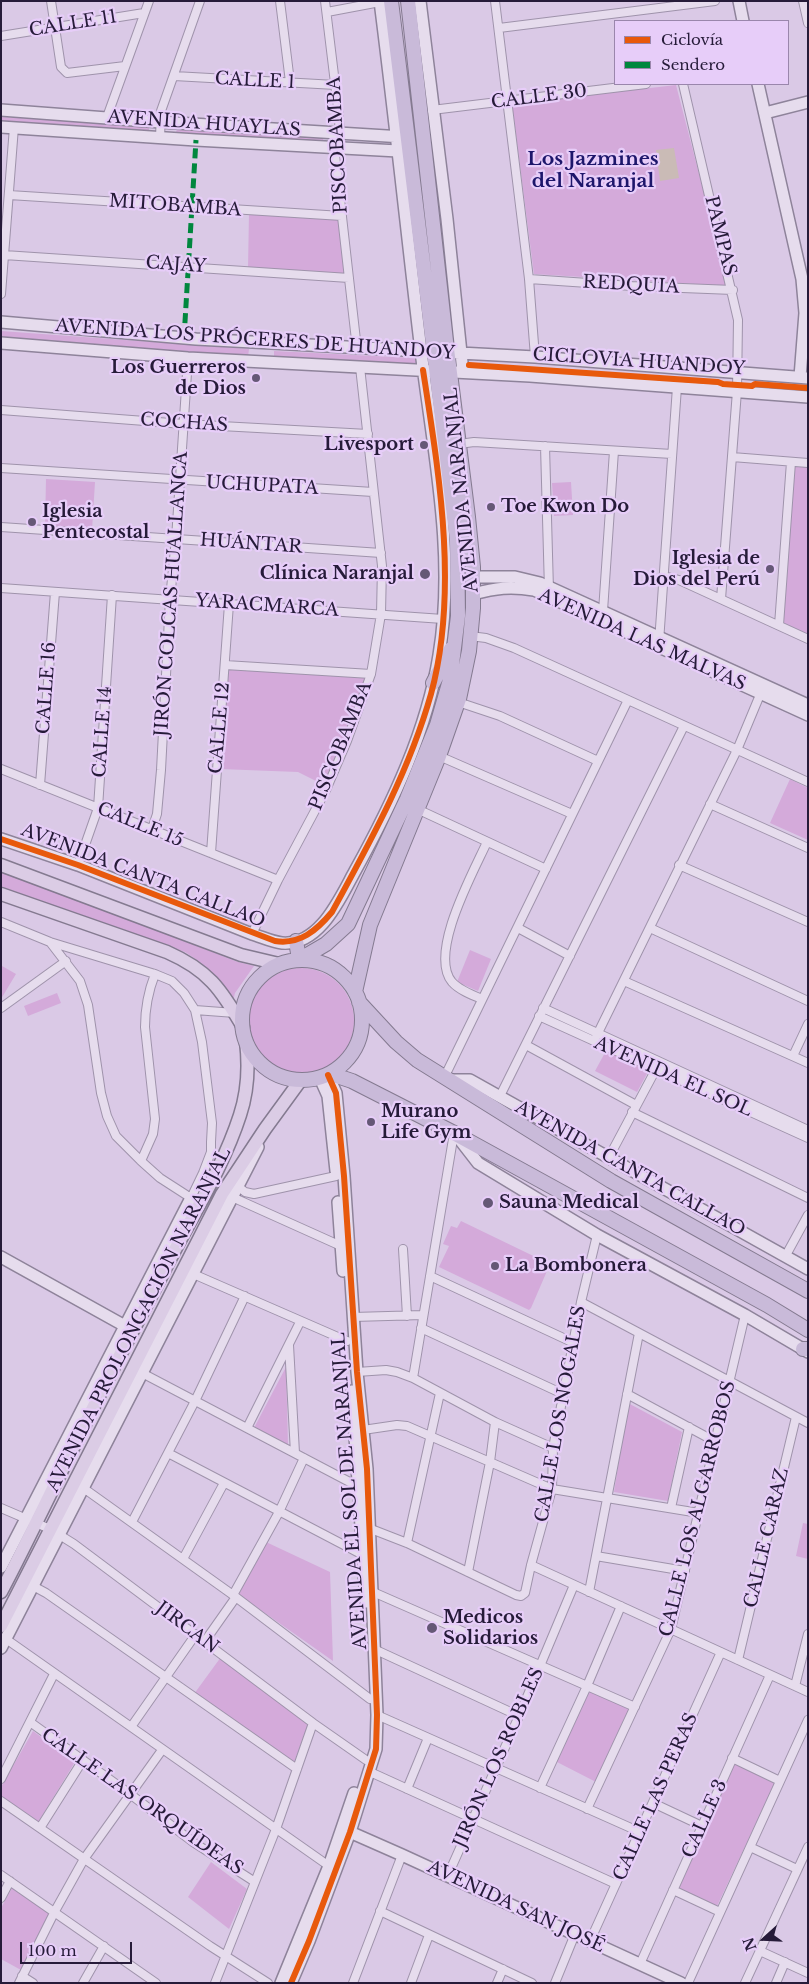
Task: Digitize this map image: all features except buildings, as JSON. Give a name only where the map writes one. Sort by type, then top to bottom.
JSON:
[{"type":"highway","name":"AVENIDA NARANJAL","points":[[391,1],[402,136],[441,353]]},
{"type":"highway","name":"AVENIDA NARANJAL","points":[[300,958],[335,938],[346,927],[359,904],[409,795],[437,725],[450,680],[458,616],[457,540],[408,1]]},
{"type":"highway","name":"AVENIDA NARANJAL","points":[[357,997],[370,925],[440,756],[458,702],[470,636],[473,577],[468,517],[459,444],[443,371]]},
{"type":"highway","points":[[433,683],[455,642]]},
{"type":"highway","points":[[296,941],[300,958]]},
{"type":"highway","points":[[326,1076],[344,1064],[354,1051],[361,1035],[362,1019],[357,997],[338,972],[315,960],[300,958],[279,964],[266,972],[251,990],[243,1012],[244,1034],[254,1056],[267,1069],[283,1077],[300,1081],[326,1076],[352,1081],[454,1133],[767,1305],[808,1330]]},
{"type":"highway","name":"AVENIDA CANTA CALLAO","points":[[357,997],[401,1047],[417,1060],[611,1181],[808,1292]]},
{"type":"main road","points":[[1,864],[241,954],[279,964]]},
{"type":"main road","points":[[1,894],[167,952],[190,962],[206,975],[235,1013],[244,1034]]},
{"type":"main road","name":"AVENIDA PROLONGACIÓN NARANJAL","points":[[1,1592],[229,1142],[240,1114],[248,1078],[248,1060],[244,1034]]},
{"type":"main road","name":"AVENIDA PROLONGACIÓN NARANJAL","points":[[1,1626],[55,1532],[97,1439],[188,1271],[222,1194],[265,1128],[300,1081]]},
{"type":"main road","points":[[70,1432],[84,1425]]},
{"type":"main road","points":[[97,1439],[100,1456]]},
{"type":"street","points":[[51,1],[61,67],[67,73],[125,66]]},
{"type":"street","points":[[107,117],[149,1]]},
{"type":"street","points":[[160,138],[161,111],[200,1]]},
{"type":"street","points":[[280,1],[290,82]]},
{"type":"street","name":"PISCOBAMBA","points":[[325,1],[336,85],[340,133],[336,148],[357,349]]},
{"type":"street","points":[[327,12],[380,1]]},
{"type":"street","name":"AVENIDA NARANJAL","points":[[275,942],[296,941],[318,928],[332,912],[374,836],[398,787],[424,717],[440,654],[445,569],[443,371],[441,353],[398,152],[402,136],[380,1]]},
{"type":"street","name":"AVENIDA NARANJAL","points":[[420,1],[446,214],[441,353]]},
{"type":"street","points":[[496,1],[529,278],[535,357]]},
{"type":"street","points":[[499,28],[716,1]]},
{"type":"street","points":[[739,1],[743,20]]},
{"type":"street","points":[[803,1],[808,22]]},
{"type":"street","name":"CALLE 11","points":[[1,36],[55,26],[144,14]]},
{"type":"street","name":"CALLE 1","points":[[174,76],[336,85]]},
{"type":"street","name":"CALLE 30","points":[[432,110],[638,85]]},
{"type":"street","name":"PAMPAS","points":[[683,85],[733,290],[738,320],[737,391],[721,599]]},
{"type":"street","points":[[758,85],[802,279],[806,313],[804,377]]},
{"type":"street","points":[[765,113],[808,102]]},
{"type":"street","name":"AVENIDA HUAYLAS","points":[[1,110],[160,122],[402,136]]},
{"type":"street","name":"AVENIDA HUAYLAS","points":[[1,127],[398,152]]},
{"type":"street","points":[[1,294],[14,127]]},
{"type":"street","name":"MITOBAMBA","points":[[8,195],[342,216]]},
{"type":"street","name":"CAJAY","points":[[4,255],[349,278]]},
{"type":"street","name":"REDQUIA","points":[[529,278],[632,286],[733,290]]},
{"type":"street","name":"AVENIDA LOS PRÓCERES DE HUANDOY","points":[[1,322],[269,344],[535,357],[804,377]]},
{"type":"street","name":"AVENIDA LOS PRÓCERES DE HUANDOY","points":[[1,343],[188,358],[443,371],[808,397]]},
{"type":"street","points":[[268,363],[269,344]]},
{"type":"street","name":"JIRÓN COLCAS HUALLANCA","points":[[152,829],[157,814],[161,770],[170,599],[176,539],[188,358]]},
{"type":"street","name":"PISCOBAMBA","points":[[252,934],[278,880],[326,790],[371,674],[381,614],[381,552],[360,367]]},
{"type":"street","points":[[659,643],[676,387]]},
{"type":"street","name":"COCHAS","points":[[1,410],[184,424],[368,434]]},
{"type":"street","points":[[459,444],[474,442],[672,454]]},
{"type":"street","points":[[545,446],[549,592]]},
{"type":"street","points":[[602,611],[614,451]]},
{"type":"street","points":[[732,457],[808,463]]},
{"type":"street","points":[[778,625],[791,462]]},
{"type":"street","name":"UCHUPATA","points":[[1,468],[179,481],[373,492]]},
{"type":"street","name":"HUÁNTAR","points":[[1,527],[381,552]]},
{"type":"street","points":[[664,576],[678,580],[808,639]]},
{"type":"street","name":"AVENIDA LAS MALVAS","points":[[473,577],[523,578],[549,592],[762,689],[808,705]]},
{"type":"street","name":"AVENIDA LAS MALVAS","points":[[473,594],[493,588],[512,587],[549,592],[602,611],[659,643]]},
{"type":"street","name":"YARACMARCA","points":[[1,588],[443,619]]},
{"type":"street","name":"CALLE 16","points":[[40,785],[55,592]]},
{"type":"street","name":"CALLE 14","points":[[78,865],[98,808],[112,596]]},
{"type":"street","name":"CALLE 12","points":[[211,853],[229,604]]},
{"type":"street","points":[[470,636],[502,643],[808,782]]},
{"type":"street","points":[[225,665],[371,674]]},
{"type":"street","points":[[595,1037],[624,982],[679,865],[737,750],[762,689]]},
{"type":"street","name":"AVENIDA LAS MALVAS","points":[[762,689],[808,715]]},
{"type":"street","points":[[447,1079],[482,1000],[628,700]]},
{"type":"street","points":[[458,702],[500,716],[598,761]]},
{"type":"street","points":[[500,1096],[684,726]]},
{"type":"street","points":[[440,756],[572,814]]},
{"type":"street","name":"CALLE 15","points":[[1,769],[278,880]]},
{"type":"street","points":[[710,804],[808,848]]},
{"type":"street","points":[[417,809],[546,869]]},
{"type":"street","name":"AVENIDA CANTA CALLAO","points":[[1,839],[78,865],[275,942]]},
{"type":"street","points":[[482,1000],[461,989],[453,982],[448,974],[446,944],[450,927],[487,842]]},
{"type":"street","points":[[679,865],[808,922]]},
{"type":"street","points":[[1,922],[50,942],[155,974],[172,981],[184,993],[195,1010],[202,1042],[212,1123],[210,1152],[203,1173],[191,1198],[160,1178],[116,1136],[107,1116],[101,1093],[88,1005],[80,981],[66,960],[50,942]]},
{"type":"street","points":[[518,928],[570,956]]},
{"type":"street","points":[[650,928],[808,1001]]},
{"type":"street","points":[[1,1008],[66,960]]},
{"type":"street","points":[[141,1161],[153,1134],[155,1118],[145,1020],[149,990],[155,974]]},
{"type":"street","points":[[624,982],[808,1063]]},
{"type":"street","points":[[195,1010],[235,1013]]},
{"type":"street","name":"AVENIDA EL SOL","points":[[541,1012],[808,1130]]},
{"type":"street","points":[[793,1056],[808,1024]]},
{"type":"street","name":"AVENIDA EL SOL","points":[[595,1037],[656,1069],[808,1138]]},
{"type":"street","points":[[526,1044],[634,1108],[808,1198]]},
{"type":"street","points":[[608,1159],[656,1069]]},
{"type":"street","name":"AVENIDA EL SOL DE NARANJAL","points":[[291,1983],[309,1941],[367,1766],[376,1749],[376,1650],[371,1529],[363,1488],[347,1341],[336,1176],[326,1076]]},
{"type":"street","name":"AVENIDA EL SOL DE NARANJAL","points":[[326,1076],[336,1093],[337,1102],[363,1430],[363,1555],[370,1699],[370,1741],[367,1766]]},
{"type":"street","name":"AVENIDA CANTA CALLAO","points":[[447,1079],[470,1080],[608,1159],[808,1269]]},
{"type":"street","name":"AVENIDA PROLONGACIÓN NARANJAL","points":[[4,1644],[33,1586],[55,1532],[100,1456],[142,1373],[188,1271],[235,1192],[257,1150],[265,1128]]},
{"type":"street","points":[[454,1133],[478,1163],[597,1235],[806,1350]]},
{"type":"street","points":[[413,1378],[454,1133]]},
{"type":"street","points":[[235,1192],[254,1194],[336,1176]]},
{"type":"street","points":[[235,1192],[341,1246]]},
{"type":"street","name":"AVENIDA PROLONGACIÓN NARANJAL","points":[[1,1567],[191,1198]]},
{"type":"street","points":[[785,1257],[808,1215]]},
{"type":"street","name":"CALLE LOS NOGALES","points":[[468,1572],[516,1595],[521,1596],[526,1593],[531,1565],[552,1489],[553,1448],[581,1302],[597,1235]]},
{"type":"street","points":[[403,1249],[407,1316]]},
{"type":"street","points":[[1,1257],[125,1326]]},
{"type":"street","points":[[188,1271],[300,1322],[347,1341]]},
{"type":"street","points":[[430,1276],[574,1343]]},
{"type":"street","points":[[132,1522],[195,1401],[245,1296]]},
{"type":"street","points":[[581,1302],[808,1423]]},
{"type":"street","points":[[353,1317],[423,1315]]},
{"type":"street","name":"CALLE LOS ALGARROBOS","points":[[587,1808],[671,1629],[731,1381],[745,1315]]},
{"type":"street","points":[[248,1428],[300,1322]]},
{"type":"street","points":[[421,1328],[564,1394]]},
{"type":"street","points":[[589,1592],[639,1333]]},
{"type":"street","points":[[289,1343],[295,1453]]},
{"type":"street","points":[[357,1372],[386,1370],[413,1378],[495,1422],[553,1448]]},
{"type":"street","points":[[142,1373],[363,1488]]},
{"type":"street","points":[[407,1543],[440,1393]]},
{"type":"street","points":[[627,1394],[716,1442]]},
{"type":"street","name":"CALLE CARAZ","points":[[738,1660],[796,1416]]},
{"type":"street","points":[[371,1529],[407,1543],[468,1572],[490,1462],[495,1422]]},
{"type":"street","points":[[363,1430],[397,1425],[407,1426],[552,1489],[699,1513]]},
{"type":"street","points":[[671,1508],[689,1427]]},
{"type":"street","points":[[168,1454],[363,1555]]},
{"type":"street","points":[[205,1641],[235,1596],[280,1512],[304,1458]]},
{"type":"street","points":[[183,1559],[224,1483]]},
{"type":"street","points":[[82,1487],[235,1596],[370,1699]]},
{"type":"street","name":"JIRCAN","points":[[1,1508],[55,1532],[196,1634],[367,1766],[407,1789],[616,1884]]},
{"type":"street","points":[[596,1556],[685,1571]]},
{"type":"street","points":[[531,1565],[808,1692]]},
{"type":"street","name":"JIRÓN LOS ROBLES","points":[[448,1875],[519,1716],[574,1585]]},
{"type":"street","points":[[33,1586],[46,1593],[297,1769]]},
{"type":"street","points":[[373,1592],[635,1707]]},
{"type":"street","points":[[540,1788],[621,1606]]},
{"type":"street","points":[[130,1728],[196,1634]]},
{"type":"street","points":[[795,1686],[808,1634]]},
{"type":"street","points":[[4,1644],[54,1674],[329,1866]]},
{"type":"street","points":[[376,1650],[519,1716]]},
{"type":"street","name":"CALLE LAS PERAS","points":[[590,1941],[721,1652]]},
{"type":"street","points":[[1,1779],[54,1674]]},
{"type":"street","name":"CALLE 3","points":[[640,1964],[770,1675]]},
{"type":"street","points":[[377,1716],[640,1832]]},
{"type":"street","points":[[688,1983],[808,1720]]},
{"type":"street","name":"CALLE LAS ORQUÍDEAS","points":[[30,1722],[194,1842],[255,1882]]},
{"type":"street","points":[[215,1983],[276,1830],[312,1723]]},
{"type":"street","points":[[407,1789],[428,1738]]},
{"type":"street","points":[[33,1983],[20,1979],[55,1911],[84,1859],[162,1750]]},
{"type":"street","points":[[732,1758],[780,1781]]},
{"type":"street","points":[[40,1828],[83,1760]]},
{"type":"street","points":[[1,1801],[268,1983]]},
{"type":"street","points":[[653,1803],[702,1826]]},
{"type":"street","name":"AVENIDA EL SOL DE NARANJAL","points":[[281,1983],[329,1866],[346,1830]]},
{"type":"street","name":"AVENIDA SAN JOSÉ","points":[[346,1830],[681,1983]]},
{"type":"street","points":[[750,1847],[798,1869]]},
{"type":"street","points":[[745,1983],[808,1847]]},
{"type":"street","points":[[353,1983],[402,1854]]},
{"type":"street","points":[[1,1875],[155,1982]]},
{"type":"street","points":[[1,1898],[10,1881]]},
{"type":"street","points":[[673,1890],[720,1912]]},
{"type":"street","points":[[380,1912],[532,1983]]},
{"type":"street","points":[[411,1983],[429,1934]]},
{"type":"street","points":[[554,1983],[575,1934]]},
{"type":"street","points":[[83,1983],[104,1946]]},
{"type":"street","points":[[760,1951],[808,1972]]},
{"type":"street","points":[[776,1983],[784,1962]]},
{"type":"street","points":[[497,1983],[502,1969]]},
{"type":"shaded area","points":[[676,85],[728,286],[534,274],[512,104]]},
{"type":"shaded area","points":[[2,117],[149,125],[149,133],[1,123]]},
{"type":"shaded area","points":[[177,129],[323,138],[323,145],[175,135]]},
{"type":"shaded area","points":[[674,148],[679,178],[660,181],[656,150]]},
{"type":"shaded area","points":[[249,213],[338,218],[345,275],[248,268]]},
{"type":"shaded area","points":[[1,331],[249,349],[248,357],[1,339]]},
{"type":"shaded area","points":[[274,351],[415,358],[416,364],[274,358]]},
{"type":"shaded area","points":[[795,466],[808,467],[808,634],[783,623]]},
{"type":"shaded area","points":[[46,479],[95,482],[92,530],[45,526]]},
{"type":"shaded area","points":[[571,482],[573,515],[554,516],[552,483]]},
{"type":"shaded area","points":[[228,668],[366,677],[344,738],[324,785],[298,772],[220,769]]},
{"type":"shaded area","points":[[790,779],[808,788],[808,840],[770,823]]},
{"type":"shaded area","points":[[1,870],[238,962],[254,966],[235,993],[233,1001],[212,974],[201,963],[185,952],[1,889]]},
{"type":"shaded area","points":[[470,950],[491,959],[478,991],[457,982]]},
{"type":"shaded area","points":[[1,967],[16,974],[1,999]]},
{"type":"shaded area","points":[[301,968],[321,972],[339,983],[350,1001],[354,1021],[350,1041],[339,1059],[321,1070],[301,1074],[281,1070],[263,1059],[252,1041],[248,1021],[252,1001],[263,983],[281,972]]},
{"type":"shaded area","points":[[57,993],[61,1003],[28,1016],[24,1006]]},
{"type":"shaded area","points":[[607,1049],[649,1070],[637,1092],[595,1071]]},
{"type":"shaded area","name":"La Bombonera","points":[[461,1221],[550,1264],[529,1310],[439,1267],[449,1246],[443,1244],[451,1226],[457,1228]]},
{"type":"shaded area","points":[[286,1367],[288,1445],[254,1428]]},
{"type":"shaded area","points":[[628,1403],[682,1432],[668,1501],[614,1492]]},
{"type":"shaded area","points":[[803,1523],[808,1524],[808,1559],[796,1556]]},
{"type":"shaded area","points":[[266,1542],[330,1572],[333,1661],[238,1594]]},
{"type":"shaded area","points":[[221,1657],[308,1724],[294,1763],[194,1694]]},
{"type":"shaded area","points":[[589,1690],[631,1708],[596,1782],[555,1761]]},
{"type":"shaded area","points":[[33,1731],[75,1762],[37,1824],[1,1798],[1,1787]]},
{"type":"shaded area","points":[[734,1763],[775,1783],[717,1906],[678,1888]]},
{"type":"shaded area","points":[[211,1862],[247,1889],[229,1929],[188,1897]]},
{"type":"shaded area","points":[[12,1888],[50,1913],[21,1970],[1,1959],[1,1908]]},
{"type":"marked path","points":[[184,338],[196,140]]},
{"type":"cycle path","name":"CICLOVIA HUANDOY","points":[[469,365],[752,386],[755,384],[808,388]]},
{"type":"cycle path","points":[[1,839],[78,865],[275,941],[292,941],[307,935],[326,919],[332,912],[388,806],[412,751],[431,694],[439,655],[444,615],[444,532],[435,450],[423,370]]},
{"type":"cycle path","points":[[291,1983],[350,1832],[376,1749],[377,1715],[367,1469],[357,1372],[344,1176],[336,1093],[328,1075]]},
{"type":"place","name":"Los Guerreros de Dios","points":[[256,378]]},
{"type":"place","name":"Livesport","points":[[424,445]]},
{"type":"place","name":"Toe Kwon Do","points":[[491,507]]},
{"type":"place","name":"Iglesia Pentecostal","points":[[32,522]]},
{"type":"place","name":"Iglesia de Dios del Perú","points":[[770,569]]},
{"type":"place","name":"Clínica Naranjal","points":[[425,574]]},
{"type":"place","name":"Murano Life Gym","points":[[371,1122]]},
{"type":"place","name":"Sauna Medical","points":[[488,1203]]},
{"type":"place","name":"La Bombonera","points":[[495,1266]]},
{"type":"place","name":"Medicos Solidarios","points":[[432,1628]]},
{"type":"district","name":"Los Jazmines del Naranjal","points":[[593,171]]}]
